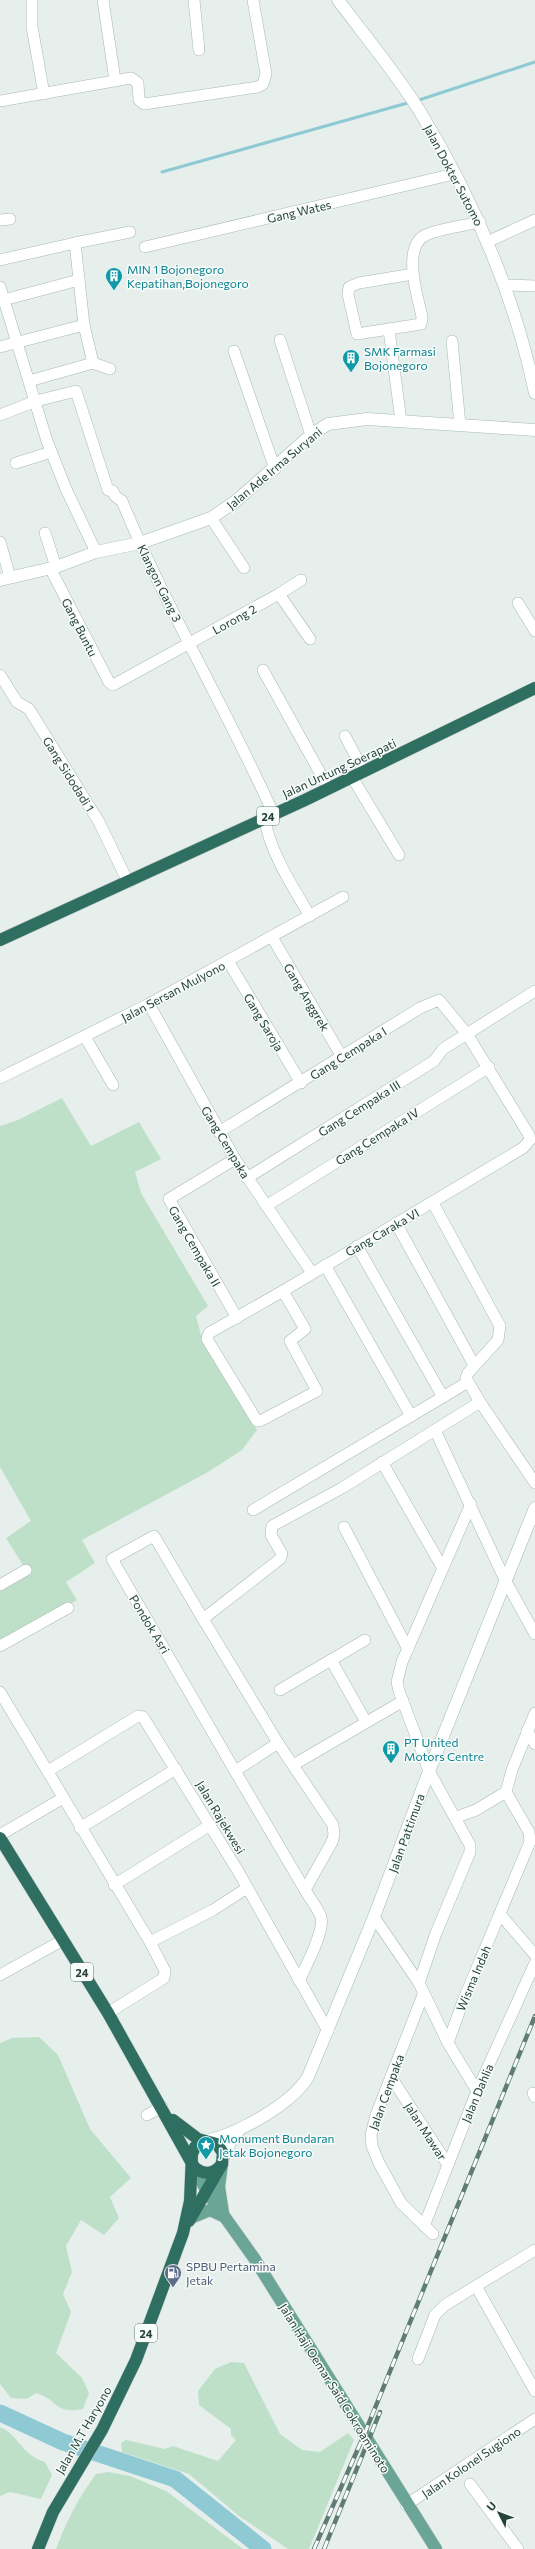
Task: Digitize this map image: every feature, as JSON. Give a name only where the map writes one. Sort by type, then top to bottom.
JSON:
[{"type":"highway","name":"Jalan Untung Soerapati","points":[[0,940],[329,789],[535,688]]},
{"type":"highway","name":"24","points":[[0,1838],[108,2013],[193,2164],[190,2201],[183,2233]]},
{"type":"highway","name":"24","points":[[162,2107],[184,2130],[205,2141],[217,2144],[223,2161],[183,2233]]},
{"type":"highway","points":[[205,2141],[195,2147],[192,2154],[193,2164],[204,2173],[211,2173],[223,2161]]},
{"type":"highway","name":"Jalan M.T Haryono","points":[[38,2549],[70,2480],[102,2430],[136,2360],[183,2233]]},
{"type":"main road","points":[[223,2161],[219,2187],[224,2216]]},
{"type":"main road","name":"Jalan Haji Oemar Said Cokroaminoto","points":[[193,2164],[207,2192],[254,2258],[406,2505],[436,2549]]},
{"type":"main road","points":[[191,2218],[210,2210],[224,2216]]},
{"type":"street","points":[[32,0],[32,27],[44,94]]},
{"type":"street","points":[[103,0],[115,80]]},
{"type":"street","points":[[194,0],[199,50]]},
{"type":"street","points":[[0,101],[132,78],[137,80],[139,100],[144,104],[258,87],[263,84],[266,74],[253,0]]},
{"type":"street","name":"Jalan Dokter Sutomo","points":[[338,0],[419,110],[480,222],[505,285],[528,359],[535,393]]},
{"type":"street","name":"Gang Wates","points":[[145,247],[454,174]]},
{"type":"street","points":[[487,242],[535,220]]},
{"type":"street","points":[[413,274],[359,283],[349,287],[348,294],[357,334],[417,326],[422,321],[413,274],[413,255],[419,242],[426,234],[480,222]]},
{"type":"street","points":[[0,260],[130,232]]},
{"type":"street","points":[[75,243],[84,325],[93,363]]},
{"type":"street","points":[[2,300],[79,280]]},
{"type":"street","points":[[505,285],[535,286]]},
{"type":"street","points":[[0,288],[2,300],[18,342],[51,452],[66,489],[96,552]]},
{"type":"street","points":[[0,347],[84,325]]},
{"type":"street","points":[[389,330],[401,422]]},
{"type":"street","points":[[280,340],[311,435]]},
{"type":"street","points":[[452,341],[460,425]]},
{"type":"street","points":[[234,352],[275,469]]},
{"type":"street","points":[[29,381],[93,363],[110,370]]},
{"type":"street","name":"Klangon Gang 3","points":[[36,401],[76,391],[108,490],[113,491],[115,496],[122,500],[140,543],[190,644],[269,816],[266,827],[280,863],[310,916]]},
{"type":"street","points":[[0,414],[36,401]]},
{"type":"street","name":"Jalan Ade Irma Suryani","points":[[5,578],[53,568],[96,552],[140,543],[211,518],[275,469],[311,435],[328,424],[348,420],[535,430]]},
{"type":"street","points":[[16,463],[51,452]]},
{"type":"street","points":[[211,518],[244,568]]},
{"type":"street","name":"Gang Buntu","points":[[45,533],[53,568],[95,657],[109,682],[113,685]]},
{"type":"street","points":[[0,542],[5,578]]},
{"type":"street","name":"Lorong 2","points":[[113,685],[190,644],[301,580]]},
{"type":"street","points":[[279,594],[310,639]]},
{"type":"street","points":[[518,603],[535,631]]},
{"type":"street","points":[[263,670],[329,789]]},
{"type":"street","name":"Gang Sidodadi 1","points":[[0,675],[17,702],[29,709],[99,822],[128,882]]},
{"type":"street","points":[[345,736],[364,772]]},
{"type":"street","points":[[352,777],[399,855]]},
{"type":"street","name":"Jalan Sersan Mulyono","points":[[0,1078],[149,1004],[343,897]]},
{"type":"street","name":"Gang Anggrek","points":[[272,937],[342,1057]]},
{"type":"street","name":"Gang Saroja","points":[[228,961],[301,1083]]},
{"type":"street","name":"Gang Cempaka III","points":[[247,1178],[434,1062],[443,1049],[535,991]]},
{"type":"street","name":"Gang Cempaka I","points":[[219,1132],[435,1000],[443,1002],[467,1034]]},
{"type":"street","name":"Gang Cempaka","points":[[149,1004],[235,1159],[312,1273]]},
{"type":"street","name":"Gang Caraka VI","points":[[283,1292],[305,1330],[290,1341],[317,1391],[260,1421],[254,1418],[207,1339],[209,1333],[283,1292],[325,1265],[523,1148],[530,1140],[489,1067],[467,1034]]},
{"type":"street","points":[[85,1037],[113,1085]]},
{"type":"street","name":"Gang Cempaka IV","points":[[266,1206],[489,1067]]},
{"type":"street","name":"Gang Cempaka II","points":[[235,1159],[169,1199],[237,1318]]},
{"type":"street","points":[[433,1202],[500,1326],[498,1340],[468,1373],[468,1382],[535,1483]]},
{"type":"street","points":[[396,1223],[474,1365]]},
{"type":"street","points":[[357,1246],[443,1397]]},
{"type":"street","points":[[325,1265],[411,1416]]},
{"type":"street","points":[[253,1510],[468,1382]]},
{"type":"street","points":[[203,1619],[280,1559],[282,1554],[271,1535],[272,1526],[342,1488],[480,1402]]},
{"type":"street","points":[[435,1430],[471,1504],[505,1580],[535,1634]]},
{"type":"street","points":[[382,1462],[442,1567]]},
{"type":"street","points":[[419,1983],[436,1933],[470,1852],[468,1838],[430,1771],[397,1682],[408,1649],[442,1567],[471,1504]]},
{"type":"street","name":"Jalan Pattimura","points":[[205,2141],[223,2137],[240,2129],[294,2096],[302,2088],[316,2061],[374,1917],[505,1580],[535,1508]]},
{"type":"street","points":[[344,1527],[408,1649]]},
{"type":"street","name":"Pondok Asri","points":[[235,1771],[112,1559],[154,1536],[278,1743],[333,1825],[334,1831],[332,1842],[305,1890]]},
{"type":"street","points":[[0,1585],[26,1570]]},
{"type":"street","points":[[0,1646],[68,1608]]},
{"type":"street","points":[[280,1690],[365,1640]]},
{"type":"street","points":[[331,1660],[366,1722]]},
{"type":"street","points":[[0,1692],[114,1885],[150,1942],[165,1971],[164,1978],[108,2013]]},
{"type":"street","points":[[293,1765],[403,1700]]},
{"type":"street","points":[[457,1817],[476,1810],[506,1792],[527,1731],[535,1713]]},
{"type":"street","name":"Jalan Rajekwesi","points":[[48,1772],[140,1715],[176,1769],[247,1888],[328,2030]]},
{"type":"street","points":[[527,1731],[535,1744]]},
{"type":"street","points":[[278,1743],[235,1771],[321,1918],[321,1924],[315,1946],[299,1981]]},
{"type":"street","points":[[80,1828],[176,1769]]},
{"type":"street","name":"Wisma Indah","points":[[448,2043],[463,2001],[530,1842],[529,1832],[506,1792]]},
{"type":"street","points":[[0,1834],[64,1798]]},
{"type":"street","points":[[114,1885],[210,1826]]},
{"type":"street","points":[[150,1942],[213,1910],[247,1888]]},
{"type":"street","points":[[500,1914],[535,1955]]},
{"type":"street","points":[[374,1917],[419,1983],[423,1995],[448,2043],[476,2091]]},
{"type":"street","points":[[0,1975],[63,1940]]},
{"type":"street","name":"Jalan Dahlia","points":[[424,2226],[476,2091],[535,1963]]},
{"type":"street","name":"Jalan Cempaka","points":[[423,1995],[376,2115],[371,2135],[372,2146],[401,2203],[433,2234]]},
{"type":"street","name":"Jalan Mawar","points":[[391,2077],[448,2165]]},
{"type":"street","points":[[147,2115],[162,2107]]},
{"type":"street","points":[[223,2161],[230,2142],[240,2129]]},
{"type":"street","points":[[418,2359],[440,2309],[535,2250]]},
{"type":"street","points":[[476,2286],[535,2391]]},
{"type":"street","name":"Jalan Kolonel Sugiono","points":[[406,2505],[535,2419]]},
{"type":"street","points":[[470,2484],[518,2549]]},
{"type":"green space","points":[[62,1098],[91,1146],[139,1122],[161,1159],[135,1172],[141,1193],[208,1306],[196,1316],[201,1335],[257,1430],[242,1450],[208,1472],[82,1540],[95,1563],[66,1582],[77,1600],[0,1643],[0,1591],[30,1573],[30,1569],[23,1565],[6,1538],[31,1521],[0,1467],[0,1126],[18,1120]]},
{"type":"green space","points":[[39,2037],[58,2055],[90,2129],[131,2178],[110,2197],[119,2218],[104,2235],[81,2220],[66,2246],[72,2272],[63,2294],[71,2312],[56,2353],[82,2378],[89,2393],[83,2409],[66,2410],[36,2393],[27,2399],[11,2398],[0,2384],[0,2043],[12,2038]]},
{"type":"green space","points":[[231,2362],[244,2363],[280,2434],[302,2450],[320,2452],[348,2433],[354,2440],[309,2549],[288,2549],[239,2516],[189,2474],[122,2452],[121,2443],[126,2440],[165,2449],[173,2446],[218,2461],[236,2440],[231,2435],[231,2429],[199,2405],[198,2391],[215,2369]]},
{"type":"green space","points":[[0,2427],[11,2434],[30,2455],[45,2462],[52,2475],[41,2499],[10,2492],[0,2496]]},
{"type":"green space","points":[[109,2472],[130,2476],[166,2491],[243,2549],[56,2549],[73,2510],[96,2474]]},
{"type":"waterway","points":[[416,101],[535,62]]},
{"type":"waterway","points":[[162,172],[411,102]]},
{"type":"waterway","points":[[0,2413],[63,2442],[175,2479],[263,2549]]},
{"type":"railway","points":[[314,2549],[364,2435],[535,2016]]},
{"type":"railway","points":[[324,2549],[380,2412]]},
{"type":"place","name":"MIN 1 Bojonegoro Kepatihan,Bojonegoro","points":[[114,291]]},
{"type":"place","name":"SMK Farmasi Bojonegoro","points":[[351,373]]},
{"type":"place","name":"PT United Motors Centre","points":[[391,1764]]},
{"type":"place","name":"Monument Bundaran Jetak Bojonegoro","points":[[206,2160]]},
{"type":"place","name":"SPBU Pertamina Jetak","points":[[173,2288]]}]
